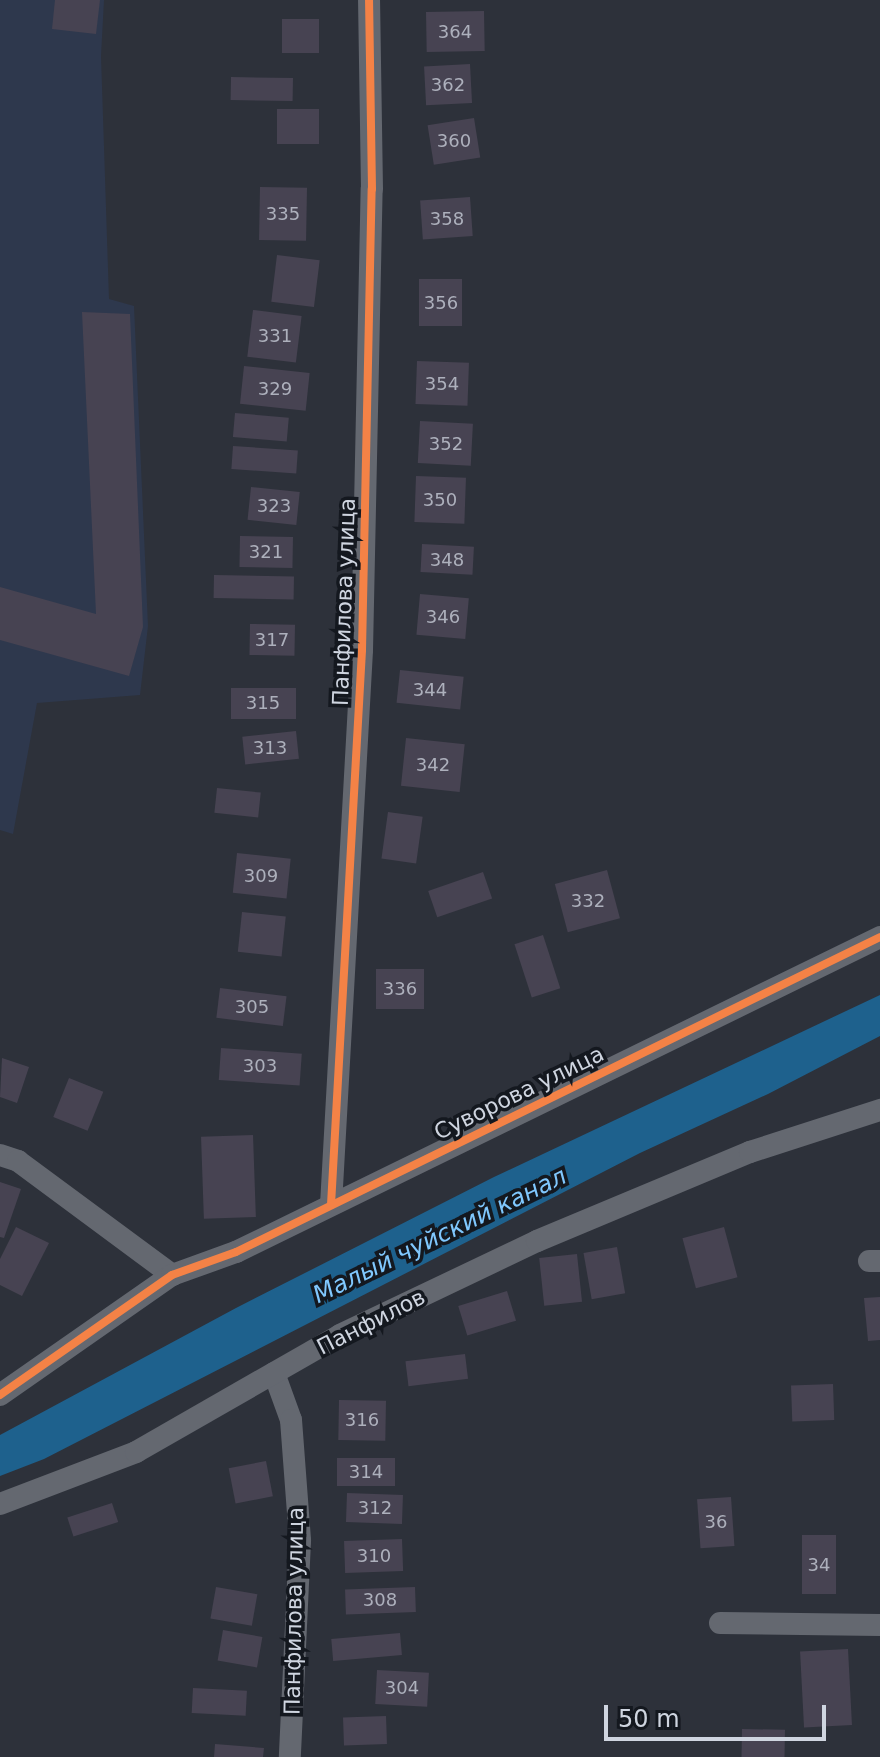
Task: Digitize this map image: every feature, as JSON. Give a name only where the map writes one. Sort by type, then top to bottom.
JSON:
[{"type":"street","name":"Панфилова улица","points":[[331,1205],[362,650],[372,189],[369,0]]},
{"type":"street","name":"Суворова улица","points":[[0,1395],[172,1275],[236,1252],[880,937]]},
{"type":"street","name":"Панфилов","points":[[0,1504],[136,1452],[340,1335],[537,1241],[750,1152],[880,1110]]},
{"type":"street","points":[[0,1155],[18,1161],[172,1275]]},
{"type":"street","name":"Панфилова улица","points":[[274,1373],[291,1420],[300,1541],[290,1757]]},
{"type":"street","points":[[720,1623],[880,1625]]},
{"type":"shaded area","points":[[0,0],[104,0],[101,56],[109,299],[134,306],[148,626],[140,695],[37,703],[13,834],[0,830]]},
{"type":"water","name":"Малый чуйский канал","points":[[880,995],[880,1036],[768,1094],[640,1153],[44,1459],[0,1476],[0,1435],[236,1308],[494,1177]]},
{"type":"building","points":[[55,0],[100,0],[96,34],[52,29]]},
{"type":"building","points":[[484,11],[485,51],[427,52],[426,12]]},
{"type":"building","points":[[282,19],[319,19],[319,53],[282,53]]},
{"type":"building","points":[[470,64],[472,103],[426,105],[424,66]]},
{"type":"building","points":[[231,77],[293,78],[293,101],[231,100]]},
{"type":"building","points":[[277,109],[319,109],[319,144],[277,144]]},
{"type":"building","points":[[474,118],[480,158],[434,165],[428,125]]},
{"type":"building","points":[[260,187],[307,188],[306,241],[259,240]]},
{"type":"building","points":[[470,197],[473,236],[423,239],[420,200]]},
{"type":"building","points":[[277,255],[320,260],[314,307],[271,302]]},
{"type":"building","points":[[419,279],[462,279],[462,326],[419,326]]},
{"type":"building","points":[[253,310],[302,316],[296,363],[247,357]]},
{"type":"building","points":[[82,312],[130,314],[143,627],[129,676],[0,640],[0,587],[96,614]]},
{"type":"building","points":[[417,361],[469,363],[467,406],[415,404]]},
{"type":"building","points":[[244,366],[310,373],[306,411],[240,404]]},
{"type":"building","points":[[235,413],[289,418],[287,442],[233,437]]},
{"type":"building","points":[[420,421],[473,424],[471,466],[418,463]]},
{"type":"building","points":[[233,446],[298,451],[296,473],[231,469]]},
{"type":"building","points":[[416,476],[466,478],[464,524],[414,522]]},
{"type":"building","points":[[251,487],[300,492],[296,525],[248,520]]},
{"type":"building","points":[[240,536],[293,537],[292,568],[239,567]]},
{"type":"building","points":[[422,544],[474,547],[472,575],[421,572]]},
{"type":"building","points":[[214,575],[294,576],[294,599],[214,598]]},
{"type":"building","points":[[420,594],[469,598],[465,639],[416,635]]},
{"type":"building","points":[[250,624],[295,625],[294,656],[249,655]]},
{"type":"building","points":[[400,670],[464,677],[460,710],[397,703]]},
{"type":"building","points":[[231,688],[296,688],[296,719],[231,719]]},
{"type":"building","points":[[296,731],[299,759],[245,764],[242,737]]},
{"type":"building","points":[[406,738],[465,744],[460,792],[401,786]]},
{"type":"building","points":[[217,788],[261,793],[258,817],[214,813]]},
{"type":"building","points":[[388,812],[423,817],[416,863],[381,859]]},
{"type":"building","points":[[237,853],[291,859],[287,898],[233,893]]},
{"type":"building","points":[[607,870],[620,918],[568,932],[555,884]]},
{"type":"building","points":[[483,872],[492,898],[437,917],[428,891]]},
{"type":"building","points":[[242,912],[286,917],[282,956],[238,952]]},
{"type":"building","points":[[543,935],[560,988],[532,998],[514,944]]},
{"type":"building","points":[[376,969],[424,969],[424,1009],[376,1009]]},
{"type":"building","points":[[220,988],[287,996],[283,1026],[216,1018]]},
{"type":"building","points":[[221,1048],[302,1054],[300,1086],[219,1080]]},
{"type":"building","points":[[2,1058],[29,1067],[17,1103],[0,1097]]},
{"type":"building","points":[[69,1078],[103,1092],[88,1131],[53,1117]]},
{"type":"building","points":[[253,1135],[256,1217],[204,1219],[201,1137]]},
{"type":"building","points":[[0,1182],[21,1189],[4,1238],[0,1237]]},
{"type":"building","points":[[16,1227],[49,1243],[22,1296],[0,1285],[0,1259]]},
{"type":"building","points":[[724,1227],[737,1277],[696,1288],[682,1238]]},
{"type":"building","points":[[617,1247],[625,1293],[592,1299],[584,1253]]},
{"type":"building","points":[[577,1254],[582,1302],[544,1306],[539,1258]]},
{"type":"building","points":[[507,1291],[516,1321],[467,1336],[458,1306]]},
{"type":"building","points":[[880,1297],[880,1340],[868,1341],[864,1298]]},
{"type":"building","points":[[465,1354],[468,1379],[408,1386],[405,1361]]},
{"type":"building","points":[[833,1384],[834,1420],[792,1421],[791,1385]]},
{"type":"building","points":[[339,1400],[386,1401],[385,1441],[338,1440]]},
{"type":"building","points":[[337,1458],[395,1458],[395,1486],[337,1486]]},
{"type":"building","points":[[266,1461],[273,1496],[236,1504],[229,1468]]},
{"type":"building","points":[[347,1493],[403,1495],[402,1524],[346,1522]]},
{"type":"building","points":[[731,1497],[734,1546],[701,1548],[697,1499]]},
{"type":"building","points":[[112,1503],[118,1522],[73,1537],[67,1518]]},
{"type":"building","points":[[802,1535],[836,1535],[836,1594],[802,1594]]},
{"type":"building","points":[[402,1539],[403,1571],[345,1573],[344,1541]]},
{"type":"building","points":[[216,1587],[257,1594],[252,1626],[210,1619]]},
{"type":"building","points":[[415,1587],[416,1612],[346,1614],[345,1589]]},
{"type":"building","points":[[223,1630],[262,1637],[257,1667],[218,1661]]},
{"type":"building","points":[[400,1633],[402,1655],[333,1661],[331,1639]]},
{"type":"building","points":[[848,1649],[852,1725],[804,1727],[800,1652]]},
{"type":"building","points":[[377,1670],[429,1673],[427,1707],[375,1704]]},
{"type":"building","points":[[193,1688],[247,1691],[246,1716],[192,1713]]},
{"type":"building","points":[[386,1716],[387,1744],[344,1745],[343,1718]]},
{"type":"building","points":[[742,1729],[785,1730],[785,1757],[742,1757]]},
{"type":"building","points":[[215,1744],[264,1748],[263,1757],[214,1757]]},
{"type":"cycle path","points":[[331,1205],[362,650],[372,189],[369,0]]},
{"type":"cycle path","points":[[0,1395],[172,1275],[236,1252],[880,937]]}]
